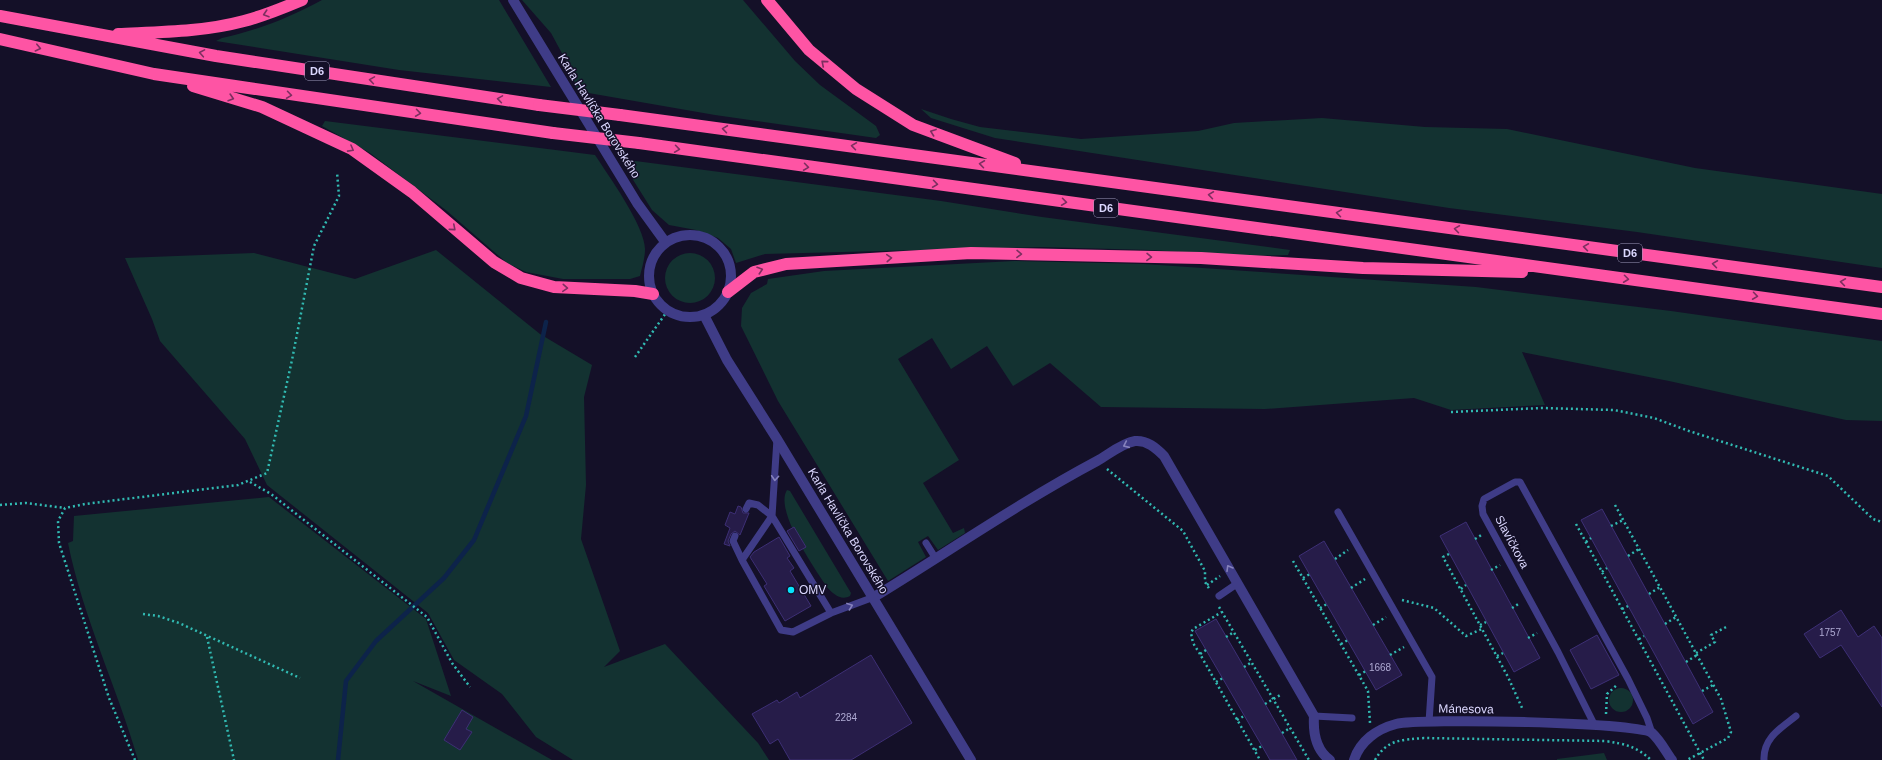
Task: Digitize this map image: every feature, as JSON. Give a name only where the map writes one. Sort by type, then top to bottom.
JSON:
[{"type":"highway","points":[[96,34],[175,31],[219,26],[269,13],[302,0]]},
{"type":"highway","points":[[767,0],[809,50],[856,89],[913,125],[1035,171]]},
{"type":"highway","name":"D6","points":[[0,16],[216,56],[539,105],[1035,171],[1882,287]]},
{"type":"highway","name":"D6","points":[[0,39],[154,74],[552,133],[1882,314]]},
{"type":"highway","points":[[154,74],[262,107],[352,149],[412,192],[494,262],[521,278],[554,287],[635,291],[653,294]]},
{"type":"highway","points":[[728,292],[754,272],[786,264],[971,253],[1200,258],[1378,269],[1574,273]]},
{"type":"street","name":"Karla Havlíčka Borovského","points":[[513,0],[637,203],[666,243]]},
{"type":"street","points":[[686,236],[696,236],[716,244],[723,252],[731,271],[731,282],[728,292],[718,306],[704,315],[689,317],[674,314],[668,310],[653,294],[650,285],[650,266],[656,253],[666,243],[686,236]]},
{"type":"street","name":"Karla Havlíčka Borovského","points":[[704,315],[727,360],[874,598],[971,760]]},
{"type":"street","points":[[874,598],[1045,491],[1126,444],[1135,441],[1144,442],[1157,449],[1164,456],[1249,601],[1314,716],[1314,733],[1324,754],[1330,760]]},
{"type":"street","name":"Mánesova","points":[[1354,760],[1363,743],[1370,736],[1396,724],[1428,722],[1594,724]]},
{"type":"street","points":[[1594,724],[1638,728],[1652,733]]},
{"type":"street","name":"Slavíčkova","points":[[1652,733],[1672,760]]},
{"type":"lane","points":[[742,560],[772,516],[777,439]]},
{"type":"lane","name":"Slavíčkova","points":[[1594,724],[1558,652],[1483,514],[1482,506],[1484,499],[1515,482],[1520,482],[1628,679],[1647,718],[1652,733]]},
{"type":"lane","points":[[746,509],[749,502],[758,505],[772,516],[831,613]]},
{"type":"lane","points":[[1338,512],[1432,676],[1428,722]]},
{"type":"lane","points":[[735,536],[733,541],[742,560],[781,630],[793,632],[831,613],[874,598]]},
{"type":"lane","points":[[926,543],[936,559]]},
{"type":"lane","points":[[1219,596],[1238,584]]},
{"type":"lane","points":[[1314,716],[1352,718]]},
{"type":"lane","points":[[1764,760],[1766,746],[1770,736],[1796,716]]},
{"type":"path","points":[[0,505],[26,503],[65,508],[85,504],[238,485],[250,482],[268,473],[314,246],[339,196],[337,172]]},
{"type":"path","points":[[635,357],[668,310]]},
{"type":"path","points":[[1451,412],[1542,408],[1614,410],[1654,418],[1689,431],[1828,476],[1873,520],[1882,522]]},
{"type":"path","points":[[250,482],[271,494],[427,617],[452,663],[470,687]]},
{"type":"path","points":[[1615,505],[1721,699],[1731,732],[1728,738],[1687,760]]},
{"type":"path","points":[[65,508],[58,521],[59,543],[109,698],[135,760]]},
{"type":"path","points":[[1611,526],[1623,520]]},
{"type":"path","points":[[1576,524],[1704,760]]},
{"type":"path","points":[[1586,542],[1591,538]]},
{"type":"path","points":[[1335,558],[1356,545]]},
{"type":"path","points":[[1628,556],[1639,549]]},
{"type":"path","points":[[1449,554],[1443,557],[1497,656],[1529,723]]},
{"type":"path","points":[[1293,561],[1368,691],[1370,736],[1383,748]]},
{"type":"path","points":[[1602,572],[1607,568]]},
{"type":"path","points":[[1303,578],[1310,574]]},
{"type":"path","points":[[1352,588],[1373,574]]},
{"type":"path","points":[[1461,589],[1466,585]]},
{"type":"path","points":[[1649,594],[1660,587]]},
{"type":"path","points":[[1385,596],[1434,608],[1466,636],[1482,629]]},
{"type":"path","points":[[1320,608],[1327,604]]},
{"type":"path","points":[[1622,609],[1628,606]]},
{"type":"path","points":[[1222,612],[1193,629],[1191,633],[1193,643],[1260,760]]},
{"type":"path","points":[[143,614],[172,621],[300,678]]},
{"type":"path","points":[[1665,624],[1676,617]]},
{"type":"path","points":[[1480,625],[1486,622]]},
{"type":"path","points":[[1686,662],[1715,642],[1711,635],[1728,626]]},
{"type":"path","points":[[1226,637],[1234,632]]},
{"type":"path","points":[[207,636],[234,760]]},
{"type":"path","points":[[1639,639],[1644,636]]},
{"type":"path","points":[[1341,644],[1348,640]]},
{"type":"path","points":[[1200,654],[1206,650]]},
{"type":"path","points":[[1497,656],[1503,653]]},
{"type":"path","points":[[1244,667],[1252,662]]},
{"type":"path","points":[[1359,675],[1366,671]]},
{"type":"path","points":[[1216,682],[1223,678]]},
{"type":"path","points":[[1605,741],[1607,694],[1615,685],[1628,679]]},
{"type":"path","points":[[1702,691],[1713,685]]},
{"type":"path","points":[[1265,704],[1282,694]]},
{"type":"path","points":[[1238,720],[1244,716]]},
{"type":"path","points":[[1282,733],[1290,728]]},
{"type":"path","points":[[1375,760],[1383,748],[1401,740],[1424,738],[1605,741],[1626,744],[1640,750],[1651,760]]},
{"type":"path","points":[[1255,750],[1262,746]]},
{"type":"green space","points":[[322,0],[499,0],[551,87],[399,70],[216,41],[273,23]]},
{"type":"green space","points":[[522,0],[743,0],[795,61],[820,85],[876,126],[880,135],[876,138],[715,115],[577,91],[571,70],[551,33]]},
{"type":"green space","points":[[921,109],[980,127],[1081,139],[1198,131],[1234,123],[1322,118],[1425,127],[1507,129],[1695,168],[1882,194],[1882,268],[1637,232],[1449,208],[995,138],[931,118]]},
{"type":"green space","points":[[325,121],[595,155],[617,187],[639,227],[645,249],[640,276],[630,279],[563,279],[526,272],[507,263],[447,211],[370,153],[322,126]]},
{"type":"green space","points":[[620,159],[941,201],[1042,217],[1290,250],[1288,255],[1244,256],[1150,250],[1041,247],[765,254],[736,263],[731,249],[718,238],[696,230],[669,225],[652,210]]},
{"type":"green space","points":[[436,250],[540,334],[592,365],[584,397],[586,485],[581,539],[620,651],[604,667],[665,644],[758,743],[769,760],[573,760],[536,737],[502,694],[454,660],[428,613],[267,485],[245,439],[160,341],[125,258],[254,253],[355,279]]},
{"type":"green space","points":[[695,253],[700,254],[708,260],[714,268],[714,288],[708,296],[700,302],[685,303],[680,302],[672,296],[666,288],[665,273],[666,268],[672,260],[680,254]]},
{"type":"green space","points":[[1014,261],[1144,264],[1476,287],[1671,311],[1882,341],[1882,421],[1846,420],[1669,381],[1522,352],[1545,405],[1451,410],[1414,398],[1265,409],[1101,407],[1050,363],[1013,386],[987,346],[951,369],[932,338],[898,359],[959,460],[923,483],[953,533],[964,528],[965,533],[938,550],[928,536],[918,542],[926,557],[888,581],[778,401],[741,326],[742,308],[751,293],[767,284],[768,279],[824,271]]},
{"type":"green space","points":[[787,490],[790,491],[851,593],[850,596],[843,598],[832,592],[827,587],[806,554],[791,525],[786,511],[784,499]]},
{"type":"green space","points":[[269,497],[426,619],[451,696],[413,681],[552,760],[138,760],[130,733],[91,625],[74,571],[68,543],[73,541],[74,516]]},
{"type":"green space","points":[[1621,688],[1629,692],[1633,700],[1629,708],[1621,712],[1613,708],[1609,700],[1613,692]]},
{"type":"green space","points":[[1604,753],[1607,760],[1557,760],[1557,759]]},
{"type":"building","points":[[738,506],[741,507],[743,513],[749,513],[740,535],[735,531],[731,534],[728,541],[730,546],[724,544],[730,528],[725,525],[730,512],[735,514]]},
{"type":"building","points":[[1602,509],[1713,712],[1693,724],[1581,520]]},
{"type":"building","points":[[1466,522],[1540,658],[1514,672],[1440,536]]},
{"type":"building","points":[[794,527],[806,547],[799,551],[787,531]]},
{"type":"building","points":[[779,537],[790,556],[787,558],[794,568],[790,571],[811,606],[785,621],[764,586],[767,584],[750,557],[754,552]]},
{"type":"building","points":[[1324,541],[1402,675],[1376,690],[1299,556]]},
{"type":"building","points":[[1841,610],[1858,637],[1874,626],[1882,638],[1882,707],[1841,645],[1820,658],[1804,634]]},
{"type":"building","points":[[1216,619],[1297,760],[1270,760],[1195,631]]},
{"type":"building","points":[[1597,635],[1619,675],[1591,689],[1570,650]]},
{"type":"building","points":[[871,655],[912,723],[851,760],[790,760],[778,739],[770,744],[752,714],[777,700],[779,703],[797,692],[800,698]]},
{"type":"building","points":[[462,710],[473,717],[466,729],[472,732],[460,750],[444,740]]},
{"type":"waterway","points":[[338,760],[346,681],[376,641],[444,578],[474,540],[526,416],[546,322]]},
{"type":"place","name":"OMV","points":[[791,590]]}]
